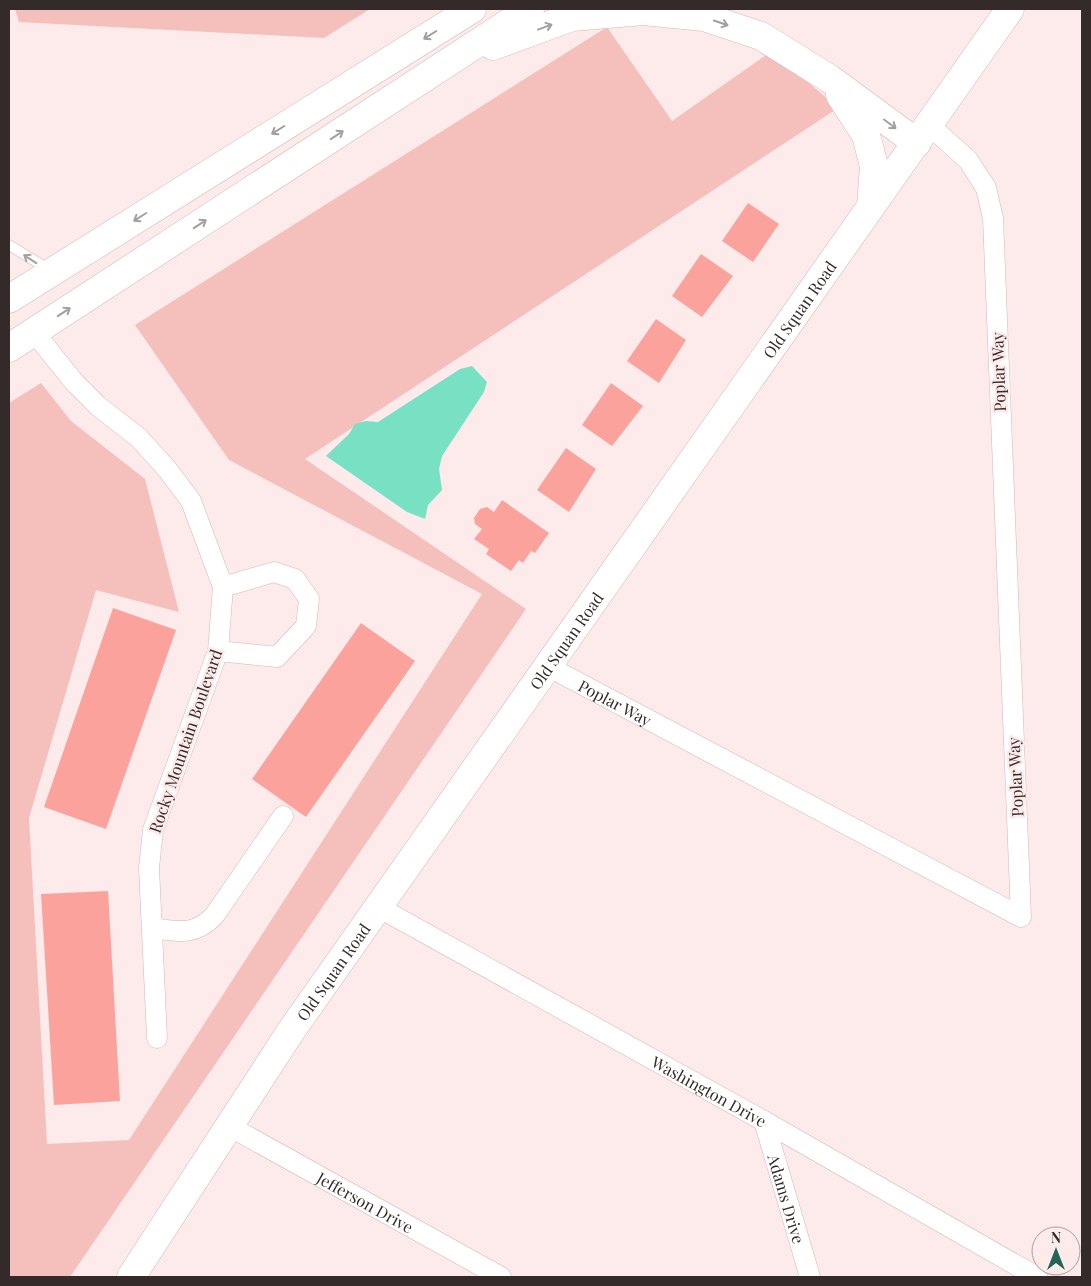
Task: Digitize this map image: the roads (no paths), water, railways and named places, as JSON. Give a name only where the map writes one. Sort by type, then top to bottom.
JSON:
[{"type":"main road","points":[[9,299],[472,9]]},
{"type":"main road","points":[[9,348],[530,9]]},
{"type":"main road","name":"Old Squan Road","points":[[131,1277],[291,1031],[549,667],[1010,9]]},
{"type":"main road","points":[[449,61],[572,17],[643,11],[704,17],[761,36],[923,134]]},
{"type":"main road","points":[[830,78],[866,135],[874,166],[871,206]]},
{"type":"street","name":"Poplar Way","points":[[549,667],[1021,917],[993,218],[986,188],[968,160],[923,134]]},
{"type":"street","name":"Rocky Mountain Boulevard","points":[[34,332],[74,382],[98,406],[139,438],[167,469],[191,501],[223,587],[218,651],[153,830],[149,868],[156,1038]]},
{"type":"street","points":[[218,651],[278,658],[306,626],[309,599],[295,579],[274,572],[223,587]]},
{"type":"street","points":[[152,928],[183,932],[203,927],[214,916],[283,816]]},
{"type":"street","name":"Washington Drive","points":[[378,907],[764,1121],[1037,1277]]},
{"type":"street","name":"Adams Drive","points":[[764,1121],[810,1277]]},
{"type":"street","name":"Jefferson Drive","points":[[229,1126],[501,1277]]},
{"type":"lane","points":[[9,245],[53,272]]}]
